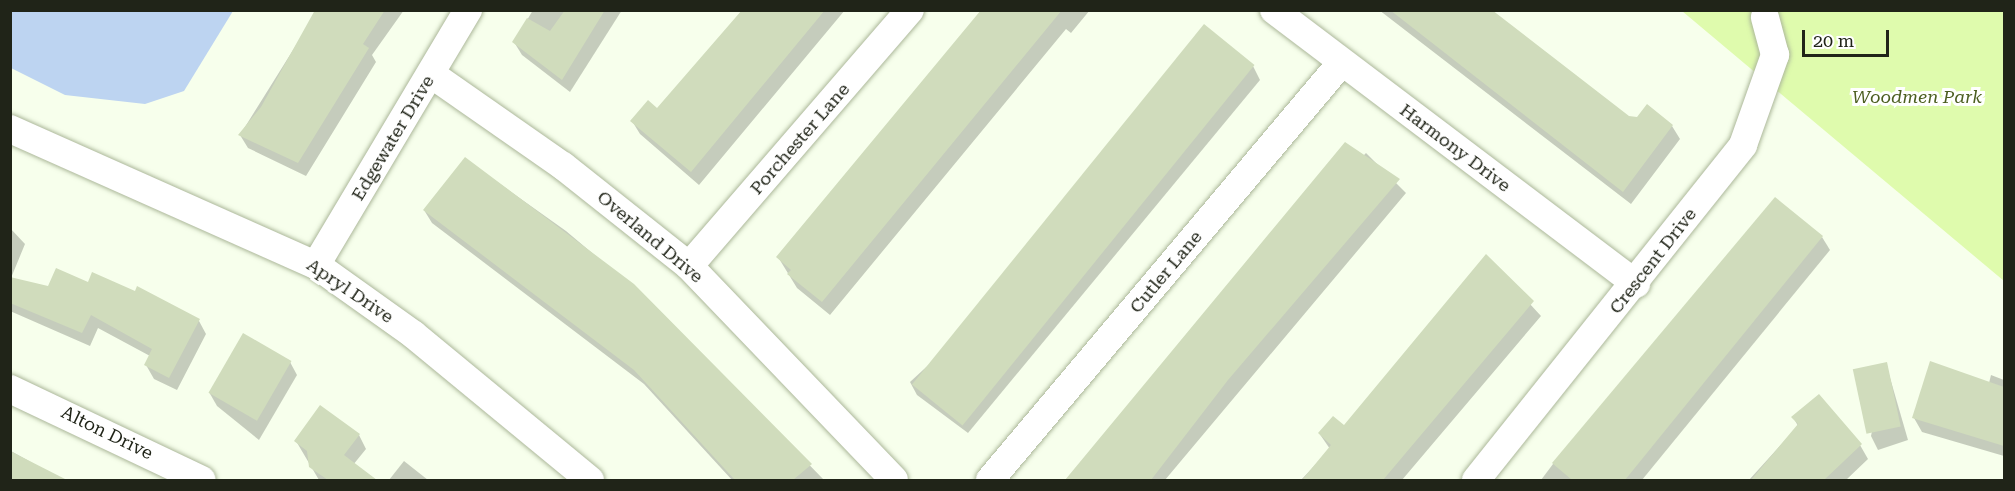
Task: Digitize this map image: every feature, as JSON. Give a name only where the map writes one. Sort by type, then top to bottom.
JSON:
[{"type":"street","name":"Edgewater Drive","points":[[316,266],[468,10]]},
{"type":"street","name":"Porchester Lane","points":[[689,266],[910,10]]},
{"type":"street","name":"Harmony Drive","points":[[1274,10],[1636,284]]},
{"type":"street","name":"Crescent Drive","points":[[1476,480],[1636,284],[1743,145],[1775,55],[1763,19]]},
{"type":"street","name":"Cutler Lane","points":[[990,480],[1342,63]]},
{"type":"street","name":"Overland Drive","points":[[431,74],[563,166],[689,266],[894,480]]},
{"type":"street","name":"Apryl Drive","points":[[10,129],[316,266],[432,349],[590,480]]},
{"type":"street","name":"Alton Drive","points":[[10,389],[202,480]]},
{"type":"green space","name":"Woodmen Park","points":[[1682,11],[2004,11],[2004,281]]},
{"type":"water","points":[[10,11],[233,11],[184,91],[145,104],[65,95],[11,68]]},
{"type":"building","points":[[315,10],[385,10],[363,44],[369,48],[298,163],[238,135],[261,107]]},
{"type":"building","points":[[565,10],[605,10],[562,80],[512,42],[527,18],[550,31]]},
{"type":"building","points":[[742,10],[825,10],[691,172],[630,121],[648,100],[657,108]]},
{"type":"building","points":[[981,10],[1062,10],[822,302],[787,274],[791,270],[776,257]]},
{"type":"building","points":[[1390,10],[1492,10],[1629,116],[1637,117],[1647,104],[1673,125],[1623,192]]},
{"type":"building","points":[[1204,24],[1255,65],[963,426],[912,385]]},
{"type":"building","points":[[1345,142],[1400,179],[1228,380],[1151,480],[1065,480]]},
{"type":"building","points":[[465,157],[634,284],[812,464],[793,480],[735,480],[634,370],[423,210]]},
{"type":"building","points":[[1775,197],[1823,236],[1625,480],[1572,480],[1552,463]]},
{"type":"building","points":[[1486,254],[1534,301],[1383,480],[1302,480],[1331,445],[1318,433],[1333,416],[1344,425]]},
{"type":"building","points":[[56,268],[88,282],[92,272],[135,291],[137,286],[200,319],[169,378],[144,365],[152,349],[91,315],[82,333],[10,303],[10,277],[48,286]]},
{"type":"building","points":[[243,333],[291,361],[257,421],[208,393]]},
{"type":"building","points":[[1930,361],[2004,387],[2004,446],[1912,418]]},
{"type":"building","points":[[1887,362],[1901,427],[1866,434],[1853,369]]},
{"type":"building","points":[[1819,394],[1862,444],[1824,480],[1751,480],[1798,424],[1791,417]]},
{"type":"building","points":[[320,405],[360,434],[344,455],[377,480],[328,480],[309,467],[307,451],[294,441]]},
{"type":"building","points":[[10,451],[67,480],[10,480]]}]
